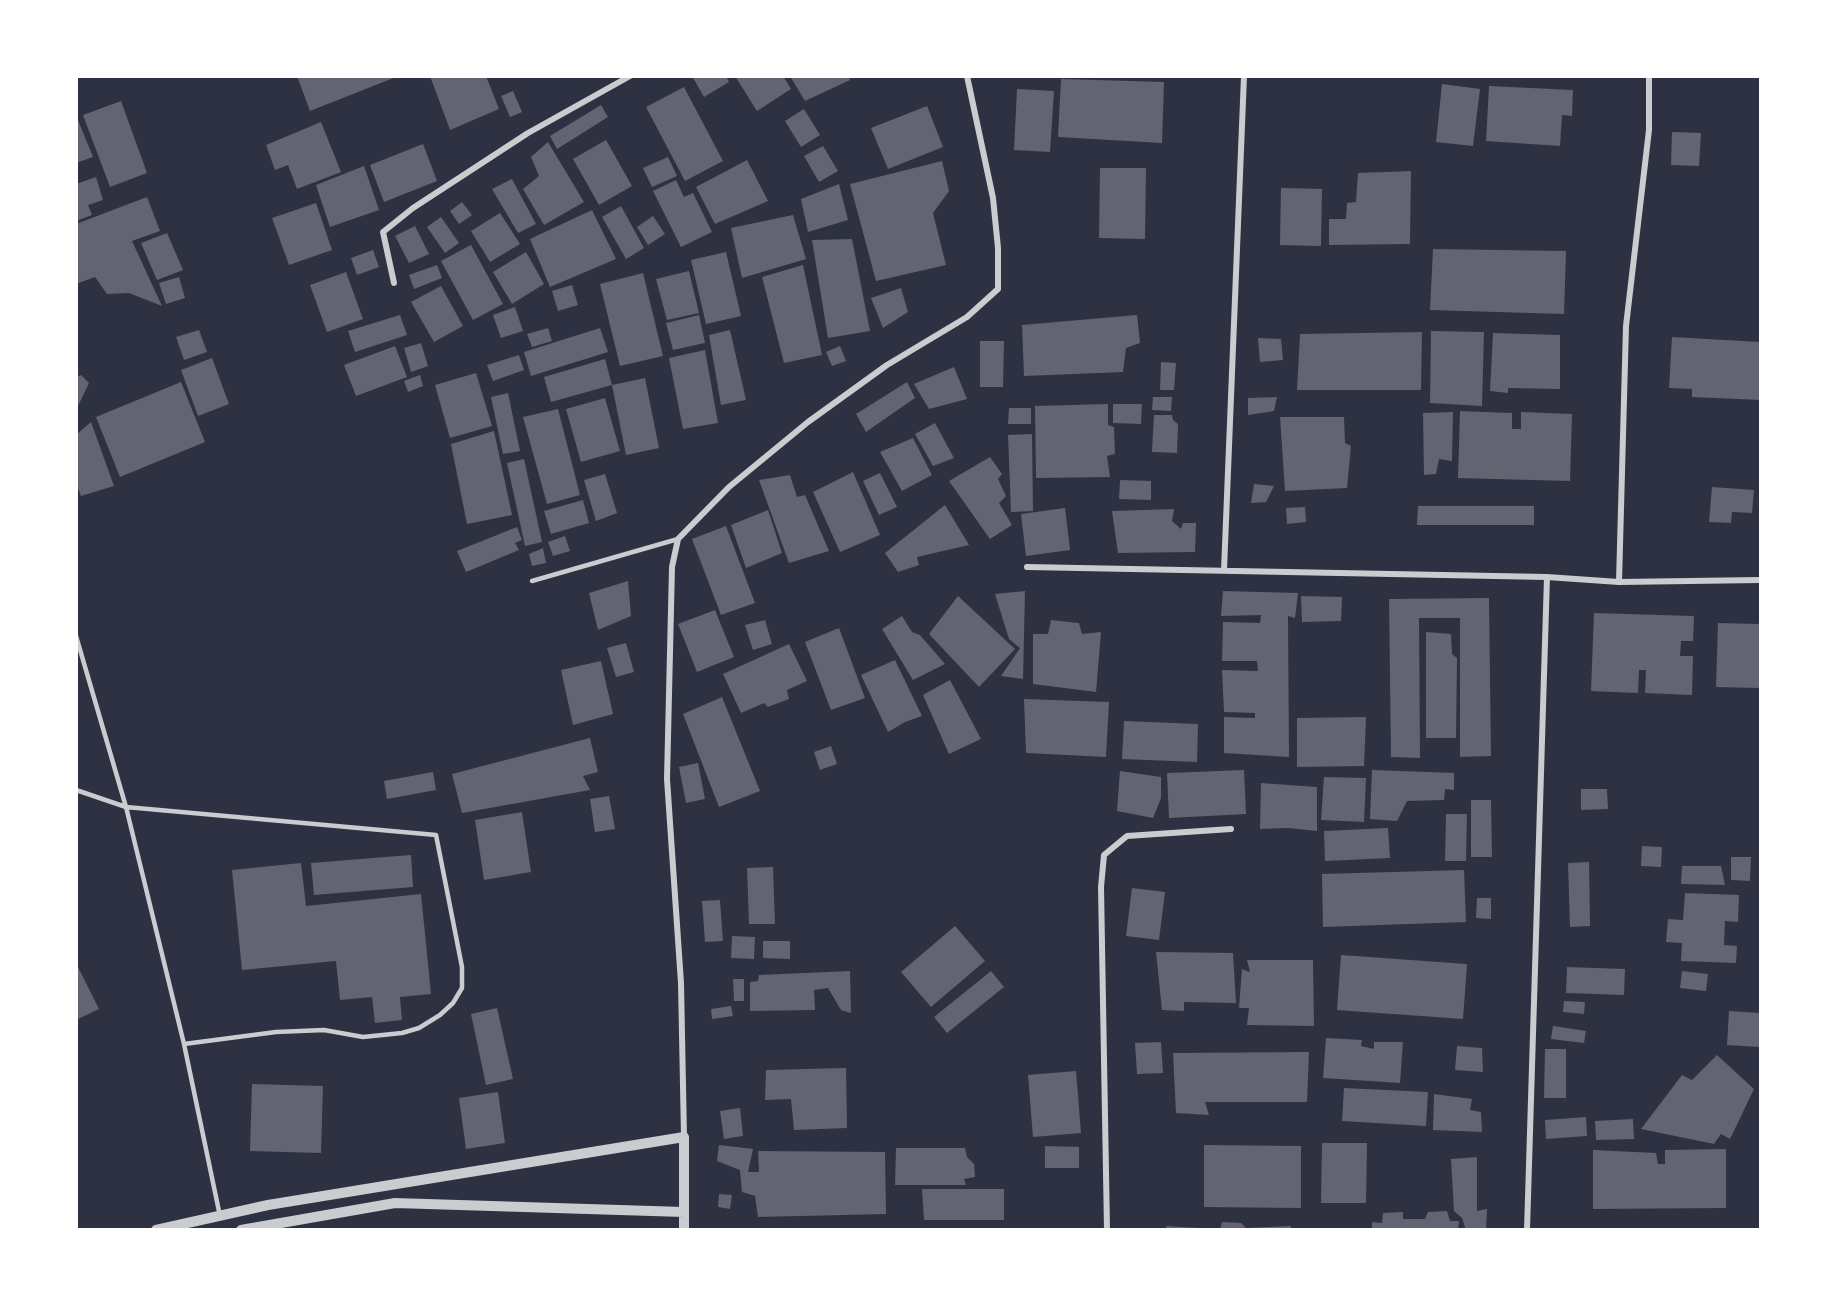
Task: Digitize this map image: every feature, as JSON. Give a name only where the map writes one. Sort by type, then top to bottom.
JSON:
[{"type":"street","points":[[394,283],[383,232],[412,208],[528,133],[630,76]]},
{"type":"street","points":[[684,1230],[681,983],[667,778],[672,567],[678,539],[729,487],[808,422],[887,365],[967,317],[998,289],[998,248],[993,198],[967,76]]},
{"type":"street","points":[[1224,570],[1244,76]]},
{"type":"street","points":[[1619,582],[1626,326],[1649,130],[1649,76]]},
{"type":"street","points":[[1027,567],[1547,577],[1619,582],[1761,580]]},
{"type":"street","points":[[1527,1230],[1547,577]]},
{"type":"street","points":[[1107,1230],[1101,887],[1104,855],[1127,836],[1231,829]]},
{"type":"street","points":[[156,1230],[268,1205],[684,1137]]},
{"type":"street","points":[[240,1230],[395,1203],[684,1212]]},
{"type":"lane","points":[[532,580],[678,539]]},
{"type":"lane","points":[[76,636],[126,807],[184,1044],[220,1216]]},
{"type":"lane","points":[[76,790],[126,807],[436,835],[462,966],[462,988],[453,1003],[440,1015],[420,1028],[402,1033],[363,1037],[324,1030],[276,1032],[184,1044]]},
{"type":"building","points":[[297,76],[396,76],[396,77],[310,111]]},
{"type":"building","points":[[430,76],[486,76],[499,109],[450,130]]},
{"type":"building","points":[[692,76],[726,76],[729,82],[704,97]]},
{"type":"building","points":[[735,76],[783,76],[791,89],[757,111]]},
{"type":"building","points":[[790,76],[849,76],[850,80],[805,101]]},
{"type":"building","points":[[1061,79],[1164,82],[1162,143],[1058,137]]},
{"type":"building","points":[[1442,84],[1480,89],[1473,146],[1436,142]]},
{"type":"building","points":[[1489,86],[1573,90],[1572,116],[1562,115],[1560,146],[1486,141]]},
{"type":"building","points":[[684,87],[723,161],[685,181],[646,107]]},
{"type":"building","points":[[1017,89],[1054,91],[1050,152],[1014,150]]},
{"type":"building","points":[[513,91],[522,112],[510,117],[501,96]]},
{"type":"building","points":[[121,101],[147,173],[110,187],[83,115]]},
{"type":"building","points":[[601,105],[608,117],[557,149],[550,136]]},
{"type":"building","points":[[927,106],[943,147],[888,169],[871,128]]},
{"type":"building","points":[[804,109],[820,135],[801,147],[785,121]]},
{"type":"building","points":[[76,115],[93,157],[76,163]]},
{"type":"building","points":[[321,122],[341,172],[297,189],[288,165],[275,170],[266,145]]},
{"type":"building","points":[[1672,132],[1701,133],[1699,166],[1671,165]]},
{"type":"building","points":[[606,140],[632,186],[599,205],[573,159]]},
{"type":"building","points":[[548,142],[584,202],[544,225],[523,189],[539,176],[531,157]]},
{"type":"building","points":[[423,144],[437,181],[384,202],[370,165]]},
{"type":"building","points":[[823,146],[838,171],[819,182],[804,156]]},
{"type":"building","points":[[668,157],[677,176],[652,187],[643,168]]},
{"type":"building","points":[[747,160],[768,201],[715,224],[696,187]]},
{"type":"building","points":[[942,161],[949,191],[933,213],[946,265],[876,281],[850,184]]},
{"type":"building","points":[[364,166],[379,210],[330,227],[316,185]]},
{"type":"building","points":[[1100,168],[1146,168],[1145,239],[1099,238]]},
{"type":"building","points":[[1411,171],[1410,244],[1329,245],[1329,219],[1346,219],[1347,203],[1356,202],[1358,173]]},
{"type":"building","points":[[96,177],[103,200],[88,205],[92,215],[76,221],[76,184]]},
{"type":"building","points":[[512,179],[536,224],[518,233],[492,189]]},
{"type":"building","points":[[676,180],[684,197],[693,193],[712,232],[681,247],[653,191]]},
{"type":"building","points":[[839,184],[848,220],[808,232],[801,199]]},
{"type":"building","points":[[1281,188],[1322,189],[1321,246],[1280,245]]},
{"type":"building","points":[[147,197],[160,231],[132,241],[162,306],[129,293],[107,294],[95,277],[76,284],[76,224]]},
{"type":"building","points":[[462,202],[472,215],[459,224],[450,211]]},
{"type":"building","points":[[316,203],[332,250],[289,265],[272,218]]},
{"type":"building","points":[[621,206],[644,248],[626,259],[602,217]]},
{"type":"building","points":[[592,210],[616,259],[550,287],[530,239]]},
{"type":"building","points":[[500,213],[520,244],[490,262],[471,231]]},
{"type":"building","points":[[793,215],[806,259],[742,278],[731,228]]},
{"type":"building","points":[[653,216],[665,234],[648,245],[637,227]]},
{"type":"building","points":[[441,217],[459,243],[445,253],[427,227]]},
{"type":"building","points":[[415,226],[429,254],[409,263],[395,236]]},
{"type":"building","points":[[167,233],[183,270],[157,280],[141,243]]},
{"type":"building","points":[[852,239],[870,331],[828,338],[812,240]]},
{"type":"building","points":[[471,245],[503,304],[473,320],[441,261]]},
{"type":"building","points":[[1433,249],[1566,251],[1564,314],[1430,310]]},
{"type":"building","points":[[373,250],[379,267],[357,275],[351,258]]},
{"type":"building","points":[[526,252],[544,284],[512,304],[493,272]]},
{"type":"building","points":[[726,252],[741,316],[706,324],[691,260]]},
{"type":"building","points":[[437,265],[442,278],[414,289],[409,275]]},
{"type":"building","points":[[803,265],[822,355],[784,363],[762,277]]},
{"type":"building","points":[[689,271],[699,313],[667,320],[656,279]]},
{"type":"building","points":[[346,272],[363,319],[327,332],[310,285]]},
{"type":"building","points":[[643,273],[663,356],[620,366],[600,284]]},
{"type":"building","points":[[179,277],[185,298],[166,304],[159,283]]},
{"type":"building","points":[[572,285],[578,305],[558,311],[552,291]]},
{"type":"building","points":[[441,286],[463,326],[434,342],[411,302]]},
{"type":"building","points":[[901,288],[908,312],[883,328],[871,298]]},
{"type":"building","points":[[515,307],[523,331],[501,338],[493,315]]},
{"type":"building","points":[[400,315],[407,335],[355,352],[348,331]]},
{"type":"building","points":[[699,315],[705,343],[673,350],[666,323]]},
{"type":"building","points":[[1137,315],[1140,343],[1126,348],[1123,372],[1024,376],[1022,325]]},
{"type":"building","points":[[548,328],[552,341],[532,347],[527,334]]},
{"type":"building","points":[[600,328],[608,352],[531,376],[524,352]]},
{"type":"building","points":[[199,330],[207,352],[184,360],[176,337]]},
{"type":"building","points":[[730,330],[746,400],[721,405],[709,335]]},
{"type":"building","points":[[1431,331],[1484,332],[1482,406],[1430,403]]},
{"type":"building","points":[[1422,332],[1421,390],[1297,390],[1300,334]]},
{"type":"building","points":[[1493,333],[1560,335],[1560,389],[1508,388],[1508,393],[1490,391]]},
{"type":"building","points":[[1672,337],[1760,342],[1760,400],[1692,397],[1692,389],[1669,388]]},
{"type":"building","points":[[1258,338],[1281,339],[1283,360],[1260,362]]},
{"type":"building","points":[[980,341],[1004,341],[1003,387],[980,387]]},
{"type":"building","points":[[421,343],[428,366],[411,372],[404,348]]},
{"type":"building","points":[[395,346],[407,377],[356,396],[344,365]]},
{"type":"building","points":[[840,346],[846,361],[832,366],[826,352]]},
{"type":"building","points":[[705,350],[718,423],[683,429],[669,358]]},
{"type":"building","points":[[519,355],[524,370],[493,381],[487,365]]},
{"type":"building","points":[[212,358],[229,404],[198,416],[181,370]]},
{"type":"building","points":[[605,359],[612,385],[551,402],[544,377]]},
{"type":"building","points":[[1161,362],[1176,363],[1174,390],[1160,390]]},
{"type":"building","points":[[954,367],[967,399],[929,409],[914,384]]},
{"type":"building","points":[[476,373],[492,426],[450,438],[435,385]]},
{"type":"building","points":[[81,375],[89,383],[76,410],[76,377]]},
{"type":"building","points":[[420,375],[423,386],[408,392],[404,381]]},
{"type":"building","points":[[645,378],[659,448],[626,455],[612,385]]},
{"type":"building","points":[[181,382],[205,442],[120,477],[96,417]]},
{"type":"building","points":[[907,382],[915,398],[866,432],[856,414]]},
{"type":"building","points":[[508,393],[520,451],[503,454],[491,397]]},
{"type":"building","points":[[1153,397],[1172,397],[1171,411],[1152,410]]},
{"type":"building","points":[[1277,397],[1274,411],[1248,415],[1248,398]]},
{"type":"building","points":[[605,398],[620,451],[581,462],[566,409]]},
{"type":"building","points":[[1108,404],[1108,425],[1114,427],[1115,454],[1107,456],[1110,477],[1036,478],[1035,406]]},
{"type":"building","points":[[1113,404],[1142,404],[1141,424],[1113,423]]},
{"type":"building","points":[[1009,408],[1031,408],[1031,424],[1008,424]]},
{"type":"building","points":[[558,409],[580,495],[547,504],[523,417]]},
{"type":"building","points":[[1460,411],[1512,413],[1512,429],[1521,429],[1521,412],[1572,414],[1570,481],[1458,478]]},
{"type":"building","points":[[1453,412],[1452,461],[1439,459],[1436,474],[1424,475],[1423,413]]},
{"type":"building","points":[[1154,415],[1172,415],[1173,420],[1178,424],[1177,453],[1152,452]]},
{"type":"building","points":[[1280,417],[1344,417],[1345,443],[1351,446],[1347,488],[1285,491]]},
{"type":"building","points":[[91,422],[114,486],[81,496],[76,483],[76,435]]},
{"type":"building","points":[[935,423],[954,458],[933,466],[915,434]]},
{"type":"building","points":[[494,431],[512,515],[467,524],[451,444]]},
{"type":"building","points":[[1032,434],[1033,511],[1011,512],[1008,435]]},
{"type":"building","points":[[913,438],[932,475],[902,491],[880,452]]},
{"type":"building","points":[[990,457],[1002,474],[998,479],[1006,496],[999,503],[1012,525],[990,539],[949,481]]},
{"type":"building","points":[[524,459],[542,542],[525,546],[507,463]]},
{"type":"building","points":[[853,472],[880,535],[840,552],[813,492]]},
{"type":"building","points":[[880,473],[897,507],[879,515],[863,481]]},
{"type":"building","points":[[605,474],[617,513],[596,521],[584,480]]},
{"type":"building","points":[[790,475],[797,497],[805,495],[829,551],[789,563],[759,480]]},
{"type":"building","points":[[1120,480],[1151,481],[1151,500],[1119,499]]},
{"type":"building","points":[[1254,484],[1274,486],[1266,502],[1251,503]]},
{"type":"building","points":[[1712,487],[1754,490],[1752,513],[1732,512],[1731,523],[1709,522]]},
{"type":"building","points":[[583,500],[589,523],[551,534],[544,511]]},
{"type":"building","points":[[945,505],[969,545],[917,557],[919,565],[898,572],[885,553]]},
{"type":"building","points":[[1418,506],[1534,506],[1534,525],[1417,525]]},
{"type":"building","points":[[1305,507],[1306,522],[1287,524],[1286,508]]},
{"type":"building","points":[[1065,508],[1070,550],[1026,556],[1021,514]]},
{"type":"building","points":[[1174,509],[1172,521],[1181,529],[1183,523],[1196,523],[1195,552],[1118,553],[1112,511]]},
{"type":"building","points":[[768,510],[782,553],[746,568],[731,525]]},
{"type":"building","points":[[726,526],[755,603],[721,615],[692,539]]},
{"type":"building","points":[[517,527],[522,540],[515,543],[519,550],[466,572],[457,551]]},
{"type":"building","points":[[565,536],[570,551],[553,556],[548,542]]},
{"type":"building","points":[[543,548],[546,563],[532,566],[529,554]]},
{"type":"building","points":[[628,581],[631,616],[598,630],[589,593]]},
{"type":"building","points":[[1025,591],[1023,679],[1001,676],[1020,648],[1009,639],[995,594]]},
{"type":"building","points":[[1223,591],[1298,593],[1295,618],[1288,616],[1289,757],[1224,753],[1224,717],[1255,718],[1255,713],[1224,712],[1222,670],[1258,671],[1257,661],[1222,661],[1223,622],[1260,623],[1261,615],[1221,616]]},
{"type":"building","points":[[958,596],[1015,649],[979,687],[929,634]]},
{"type":"building","points":[[1301,596],[1342,597],[1341,621],[1302,622]]},
{"type":"building","points":[[1489,598],[1491,756],[1460,757],[1460,618],[1419,618],[1420,758],[1391,757],[1389,599]]},
{"type":"building","points":[[715,610],[734,657],[697,672],[678,624]]},
{"type":"building","points":[[1594,613],[1694,616],[1693,641],[1681,641],[1680,656],[1693,656],[1692,695],[1645,693],[1646,670],[1639,670],[1638,693],[1591,691]]},
{"type":"building","points":[[902,616],[912,632],[920,635],[945,664],[913,680],[882,629]]},
{"type":"building","points":[[765,620],[772,644],[753,650],[745,625]]},
{"type":"building","points":[[1051,620],[1079,623],[1082,634],[1101,632],[1096,692],[1033,684],[1033,634],[1048,634]]},
{"type":"building","points":[[1718,623],[1760,624],[1760,688],[1716,687]]},
{"type":"building","points":[[839,628],[865,698],[831,710],[805,642]]},
{"type":"building","points":[[1426,632],[1451,634],[1452,654],[1457,658],[1456,738],[1426,738]]},
{"type":"building","points":[[626,643],[634,672],[616,677],[607,648]]},
{"type":"building","points":[[789,644],[807,681],[787,690],[789,699],[768,707],[764,703],[741,713],[723,674]]},
{"type":"building","points":[[895,660],[922,716],[905,722],[888,732],[861,675]]},
{"type":"building","points":[[601,661],[613,714],[573,725],[561,670]]},
{"type":"building","points":[[950,680],[981,739],[949,754],[923,695]]},
{"type":"building","points":[[722,697],[760,791],[719,807],[683,714]]},
{"type":"building","points":[[1024,699],[1109,702],[1106,757],[1026,753]]},
{"type":"building","points":[[1366,717],[1364,766],[1297,767],[1297,718]]},
{"type":"building","points":[[1124,721],[1198,724],[1197,762],[1122,759]]},
{"type":"building","points":[[590,738],[598,772],[583,776],[590,790],[462,813],[452,774]]},
{"type":"building","points":[[831,746],[837,764],[820,770],[814,752]]},
{"type":"building","points":[[698,763],[705,799],[686,803],[679,767]]},
{"type":"building","points":[[1244,770],[1246,814],[1169,818],[1167,773]]},
{"type":"building","points":[[1372,770],[1454,773],[1454,790],[1445,789],[1444,800],[1407,801],[1397,821],[1370,819]]},
{"type":"building","points":[[1120,771],[1161,777],[1161,798],[1153,818],[1117,811]]},
{"type":"building","points":[[433,772],[436,790],[387,799],[384,781]]},
{"type":"building","points":[[1324,777],[1366,778],[1364,822],[1321,820]]},
{"type":"building","points":[[1261,783],[1317,787],[1317,831],[1288,828],[1260,829]]},
{"type":"building","points":[[1581,789],[1607,789],[1608,809],[1581,810]]},
{"type":"building","points":[[609,796],[615,829],[595,832],[590,799]]},
{"type":"building","points":[[1471,800],[1491,800],[1492,857],[1471,857]]},
{"type":"building","points":[[522,812],[531,872],[484,880],[475,820]]},
{"type":"building","points":[[1446,814],[1467,814],[1466,861],[1445,861]]},
{"type":"building","points":[[1388,828],[1390,858],[1325,861],[1324,831]]},
{"type":"building","points":[[1642,846],[1662,847],[1661,867],[1641,866]]},
{"type":"building","points":[[411,855],[413,887],[314,895],[311,863]]},
{"type":"building","points":[[1731,857],[1751,857],[1750,881],[1731,880]]},
{"type":"building","points":[[1589,862],[1590,926],[1570,927],[1568,863]]},
{"type":"building","points":[[301,863],[306,906],[421,894],[431,994],[400,997],[402,1020],[375,1023],[372,997],[340,1000],[336,961],[242,970],[232,870]]},
{"type":"building","points":[[1682,866],[1721,866],[1725,885],[1681,884]]},
{"type":"building","points":[[773,867],[775,924],[749,924],[747,868]]},
{"type":"building","points":[[1464,870],[1466,922],[1323,927],[1322,874]]},
{"type":"building","points":[[1132,888],[1165,892],[1159,940],[1126,936]]},
{"type":"building","points":[[1685,893],[1739,895],[1738,922],[1725,921],[1724,945],[1737,946],[1736,963],[1681,961],[1682,943],[1666,942],[1668,919],[1683,920]]},
{"type":"building","points":[[1477,898],[1491,898],[1491,919],[1476,918]]},
{"type":"building","points":[[720,900],[723,941],[705,942],[702,901]]},
{"type":"building","points":[[955,926],[985,961],[931,1007],[901,972]]},
{"type":"building","points":[[732,936],[755,937],[754,959],[731,958]]},
{"type":"building","points":[[763,941],[790,941],[790,959],[763,958]]},
{"type":"building","points":[[1156,952],[1233,953],[1236,1003],[1184,1002],[1184,1011],[1162,1010]]},
{"type":"building","points":[[1341,955],[1467,964],[1463,1019],[1337,1010]]},
{"type":"building","points":[[1247,960],[1313,960],[1314,1026],[1247,1025],[1249,1008],[1239,1008],[1242,969],[1250,972]]},
{"type":"building","points":[[76,963],[99,1009],[76,1020]]},
{"type":"building","points":[[1567,967],[1625,969],[1624,995],[1566,993]]},
{"type":"building","points":[[850,971],[851,1013],[841,1010],[828,988],[814,990],[815,1010],[750,1011],[750,982],[758,981],[759,975]]},
{"type":"building","points":[[991,971],[1004,987],[947,1033],[934,1017]]},
{"type":"building","points":[[1682,971],[1708,974],[1706,991],[1680,988]]},
{"type":"building","points":[[733,979],[744,979],[744,1001],[734,1001]]},
{"type":"building","points":[[1564,1001],[1585,1002],[1584,1014],[1563,1012]]},
{"type":"building","points":[[731,1006],[733,1016],[712,1019],[711,1009]]},
{"type":"building","points":[[497,1008],[513,1079],[486,1085],[471,1014]]},
{"type":"building","points":[[1729,1011],[1760,1013],[1760,1047],[1727,1045]]},
{"type":"building","points":[[1553,1026],[1586,1031],[1584,1043],[1551,1039]]},
{"type":"building","points":[[1326,1038],[1362,1040],[1361,1046],[1374,1049],[1374,1042],[1403,1042],[1400,1083],[1323,1078]]},
{"type":"building","points":[[1161,1042],[1163,1073],[1137,1074],[1135,1043]]},
{"type":"building","points":[[1457,1046],[1482,1048],[1483,1072],[1455,1070]]},
{"type":"building","points":[[1545,1049],[1566,1049],[1566,1098],[1544,1098]]},
{"type":"building","points":[[1309,1052],[1307,1102],[1205,1102],[1209,1115],[1176,1113],[1173,1053]]},
{"type":"building","points":[[1717,1055],[1754,1089],[1730,1139],[1721,1134],[1714,1144],[1641,1129],[1682,1075],[1692,1080]]},
{"type":"building","points":[[846,1068],[847,1128],[794,1130],[791,1099],[765,1100],[766,1070]]},
{"type":"building","points":[[1076,1071],[1081,1133],[1033,1137],[1028,1075]]},
{"type":"building","points":[[252,1084],[323,1086],[321,1153],[250,1151]]},
{"type":"building","points":[[1344,1088],[1428,1092],[1426,1126],[1342,1121]]},
{"type":"building","points":[[498,1092],[505,1143],[466,1149],[459,1098]]},
{"type":"building","points":[[1434,1094],[1472,1099],[1470,1110],[1481,1112],[1482,1132],[1433,1130]]},
{"type":"building","points":[[740,1108],[743,1136],[724,1139],[720,1111]]},
{"type":"building","points":[[1586,1117],[1587,1136],[1546,1139],[1545,1120]]},
{"type":"building","points":[[1633,1119],[1634,1139],[1596,1140],[1595,1121]]},
{"type":"building","points":[[1322,1143],[1367,1143],[1366,1203],[1321,1203]]},
{"type":"building","points":[[719,1145],[753,1149],[748,1172],[759,1172],[758,1151],[885,1152],[886,1214],[758,1217],[755,1196],[742,1192],[740,1170],[717,1161]]},
{"type":"building","points":[[1204,1145],[1301,1146],[1301,1208],[1204,1207]]},
{"type":"building","points":[[1045,1146],[1079,1147],[1079,1168],[1045,1168]]},
{"type":"building","points":[[896,1148],[965,1148],[967,1157],[974,1164],[975,1177],[964,1179],[966,1185],[895,1185]]},
{"type":"building","points":[[1726,1149],[1726,1208],[1593,1209],[1593,1150],[1656,1153],[1658,1164],[1665,1164],[1665,1150]]},
{"type":"building","points":[[1477,1157],[1477,1211],[1487,1209],[1486,1230],[1466,1230],[1462,1218],[1454,1211],[1451,1159]]},
{"type":"building","points":[[922,1189],[1004,1189],[1004,1220],[924,1220]]},
{"type":"building","points":[[719,1194],[732,1195],[730,1209],[718,1207]]},
{"type":"building","points":[[1447,1211],[1450,1221],[1459,1221],[1458,1230],[1372,1230],[1372,1222],[1382,1223],[1383,1213],[1403,1212],[1403,1219],[1425,1219],[1428,1212]]},
{"type":"building","points":[[1222,1222],[1241,1223],[1246,1228],[1291,1226],[1291,1230],[1220,1230]]},
{"type":"building","points":[[1166,1226],[1199,1228],[1199,1230],[1167,1230]]}]
